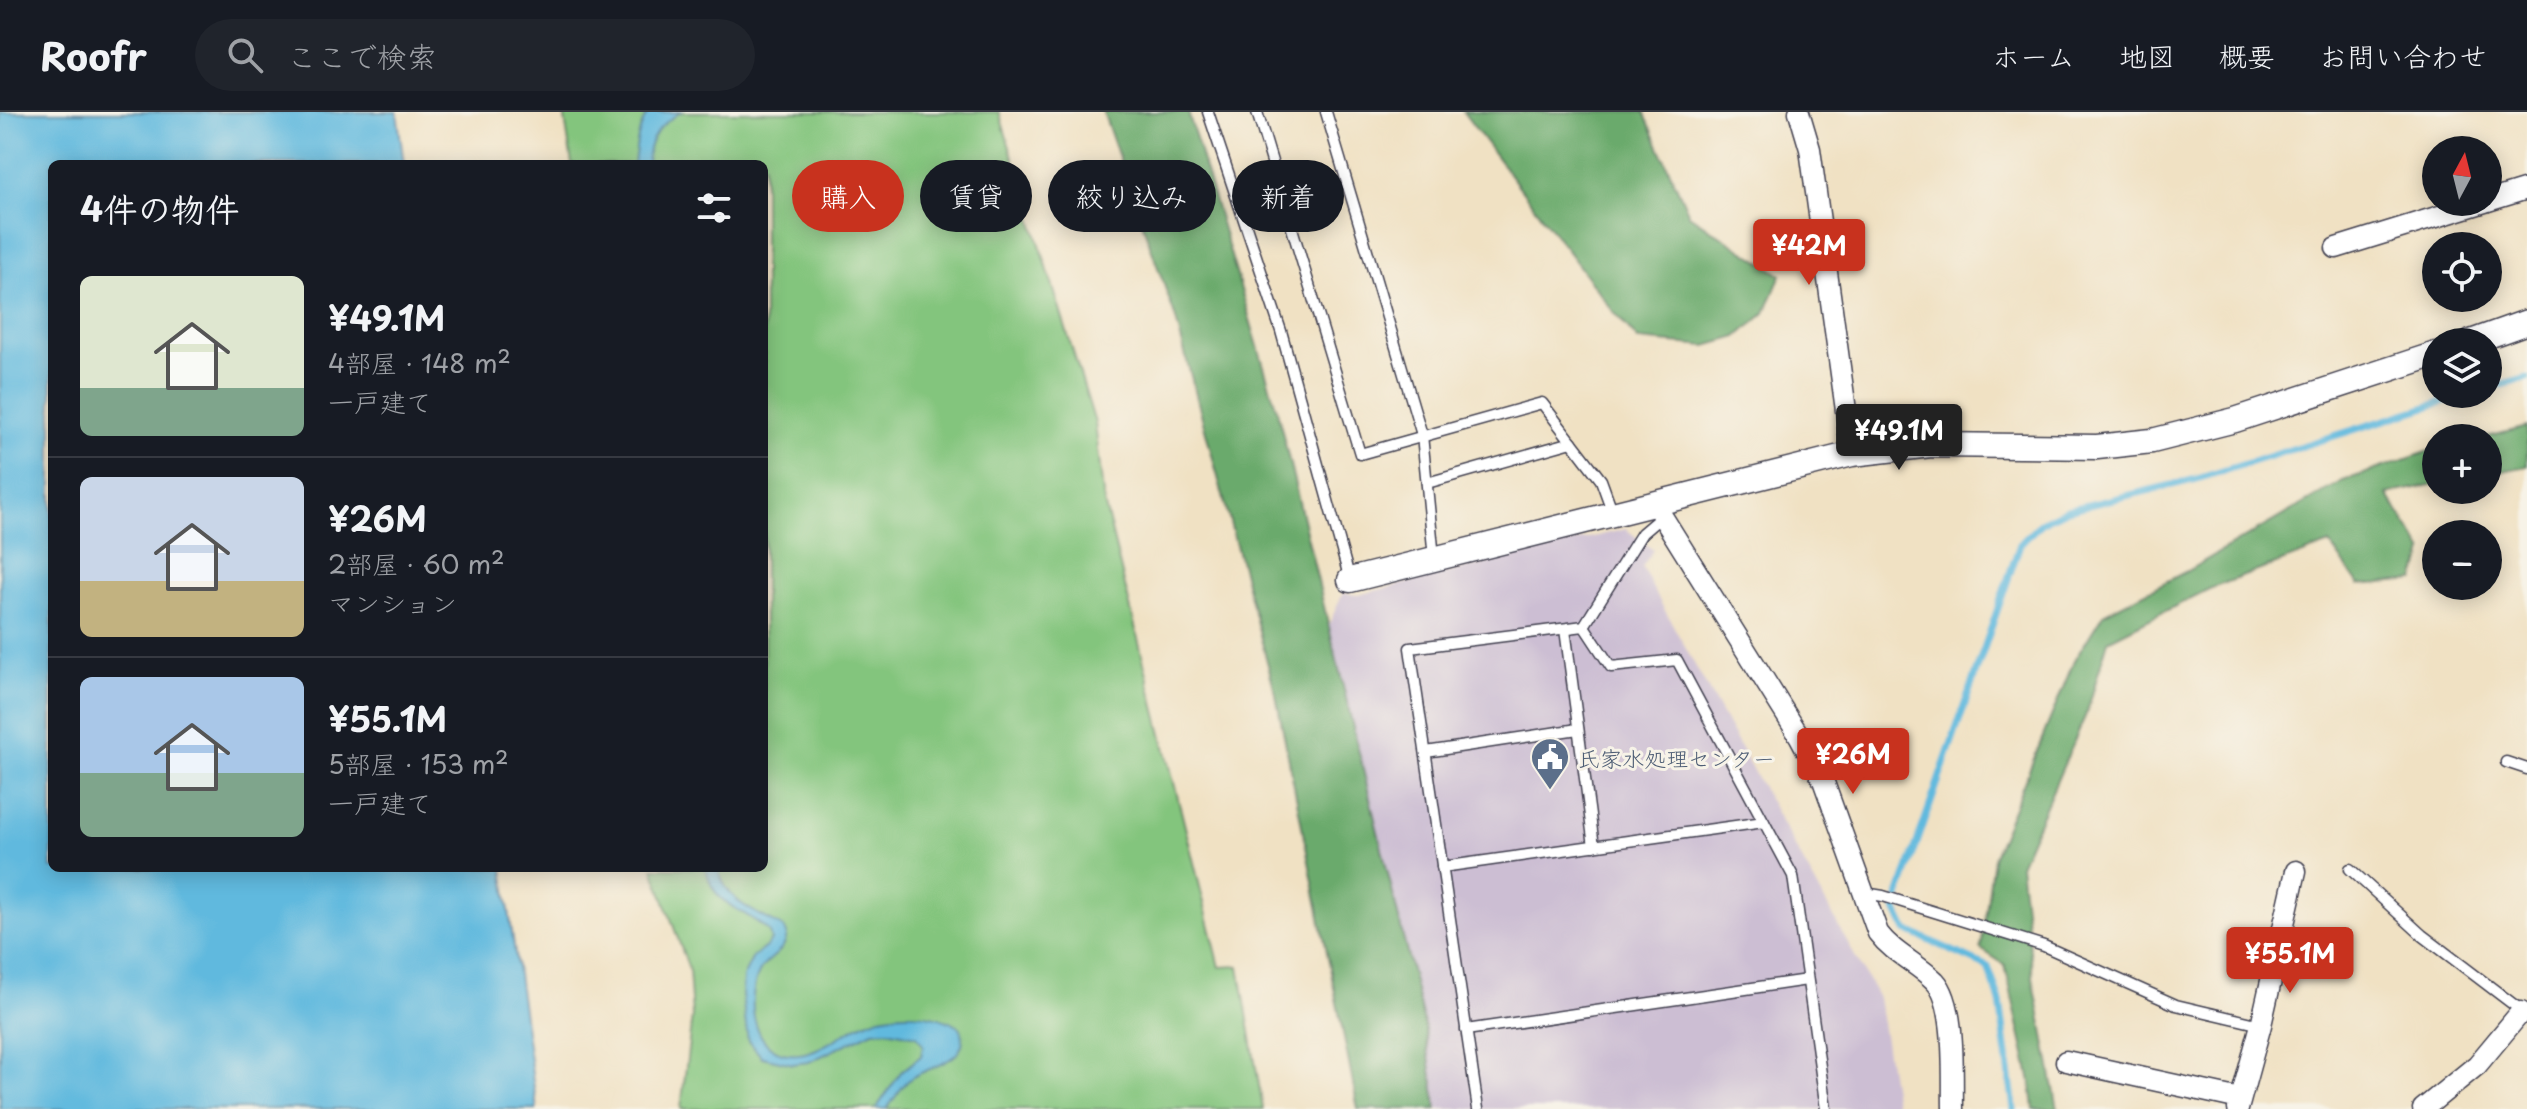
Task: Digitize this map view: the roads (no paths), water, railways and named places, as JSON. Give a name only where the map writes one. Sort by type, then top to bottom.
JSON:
[{"type":"street","points":[[1799,112],[1810,149],[1852,454]]},
{"type":"street","points":[[2502,197],[2527,189]]},
{"type":"street","points":[[2336,248],[2441,216]]},
{"type":"street","points":[[2502,331],[2527,322]]},
{"type":"street","points":[[1350,580],[1613,514],[1659,509],[1852,454],[1931,445],[2097,447],[2152,441],[2235,420],[2422,359]]},
{"type":"street","points":[[1659,509],[1812,758],[1874,894],[1878,933],[1887,945],[1936,982],[1946,999],[1950,1023],[1953,1109]]},
{"type":"street","points":[[2066,1061],[2239,1104],[2261,1025],[2296,871]]},
{"type":"street","points":[[2423,1109],[2477,1065],[2524,1008]]},
{"type":"lane","points":[[1208,112],[1281,331],[1350,580]]},
{"type":"lane","points":[[1257,112],[1360,454],[1542,403],[1601,480],[1613,514]]},
{"type":"lane","points":[[1326,112],[1422,435],[1434,558]]},
{"type":"lane","points":[[1427,483],[1572,442]]},
{"type":"lane","points":[[1478,1109],[1410,648],[1584,626],[1659,509]]},
{"type":"lane","points":[[1584,626],[1611,667],[1677,660],[1793,876],[1826,1109]]},
{"type":"lane","points":[[1565,629],[1594,846]]},
{"type":"lane","points":[[1426,752],[1578,729]]},
{"type":"lane","points":[[2506,762],[2527,769]]},
{"type":"lane","points":[[1442,867],[1764,822]]},
{"type":"lane","points":[[2350,869],[2422,935],[2524,1008]]},
{"type":"lane","points":[[1874,894],[2044,946],[2176,1005],[2261,1025]]},
{"type":"lane","points":[[1466,1030],[1807,980]]},
{"type":"water","points":[[0,112],[397,112],[403,160],[48,160],[48,872],[504,872],[537,1109],[0,1109]]},
{"type":"water","points":[[649,112],[681,112],[656,133],[649,147],[647,160],[635,160],[640,130]]},
{"type":"water","points":[[707,872],[719,872],[735,898],[784,928],[787,934],[781,949],[761,969],[754,989],[756,1024],[766,1043],[775,1050],[786,1054],[807,1053],[872,1020],[898,1014],[925,1015],[950,1022],[961,1029],[963,1040],[960,1048],[947,1061],[911,1078],[887,1109],[876,1109],[901,1072],[921,1056],[923,1045],[917,1036],[887,1030],[873,1031],[809,1062],[793,1064],[762,1057],[748,1041],[742,996],[743,977],[753,957],[771,940],[769,932],[723,900],[710,882]]},
{"type":"waterway","points":[[2502,385],[2527,378]]},
{"type":"waterway","points":[[2014,1109],[2000,1001],[1988,967],[1906,930],[1895,907],[2020,544],[2041,523],[2067,510],[2197,479],[2423,408]]},
{"type":"place","name":"氏家水処理センター","points":[[1550,791]]}]
